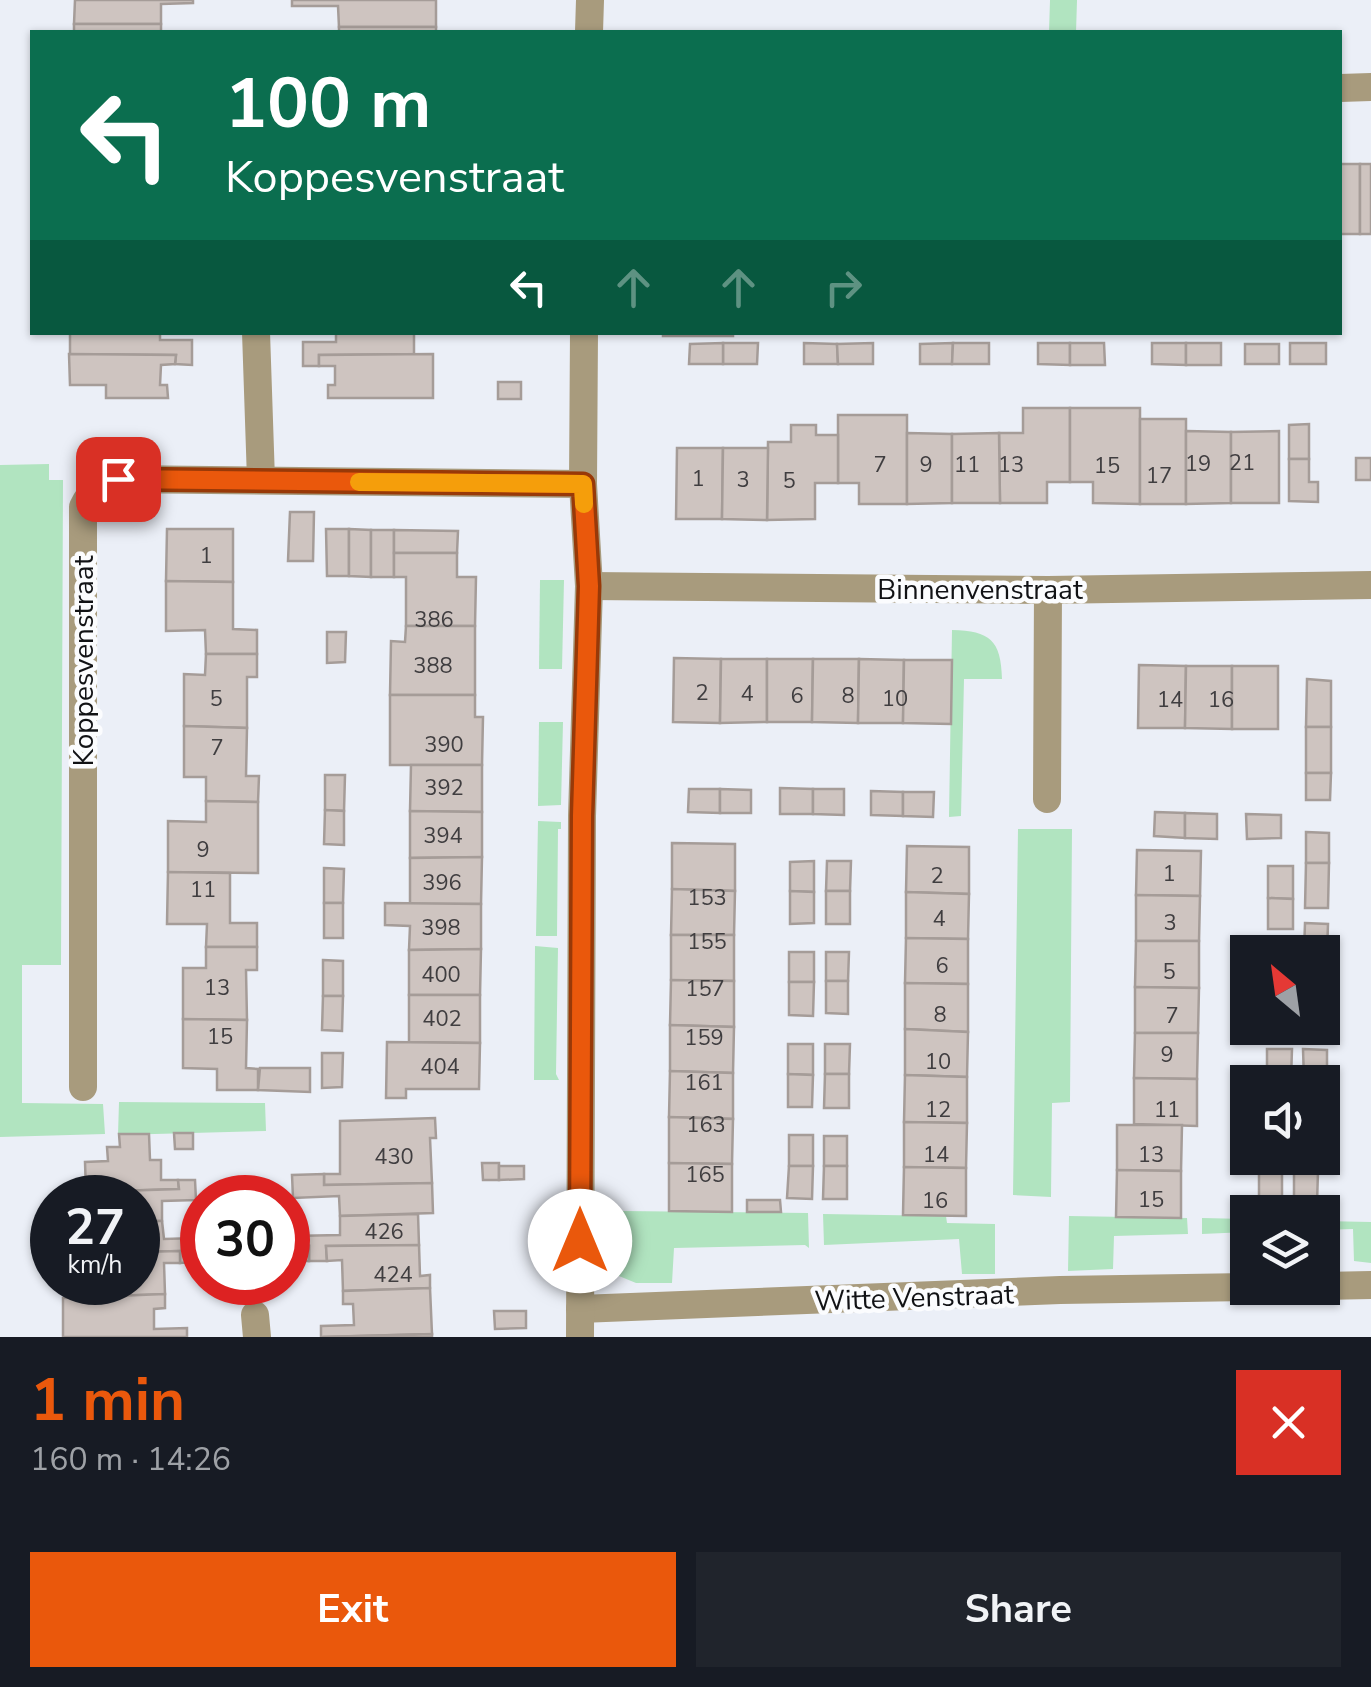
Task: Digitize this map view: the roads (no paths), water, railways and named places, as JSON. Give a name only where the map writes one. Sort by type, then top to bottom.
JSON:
[{"type":"street","points":[[589,30],[590,0]]},
{"type":"street","points":[[1342,88],[1371,87]]},
{"type":"street","points":[[256,335],[260,480]]},
{"type":"street","points":[[580,1323],[582,835],[589,586],[583,484],[584,335]]},
{"type":"street","name":"Koppesvenstraat","points":[[83,1088],[83,507],[97,487],[118,479],[583,484]]},
{"type":"street","name":"Binnenvenstraat","points":[[589,586],[1048,590],[1371,584]]},
{"type":"street","points":[[1047,799],[1048,590]]},
{"type":"street","points":[[1340,1286],[1371,1285]]},
{"type":"street","name":"Witte Venstraat","points":[[580,1323],[1060,1290],[1230,1287]]}]
